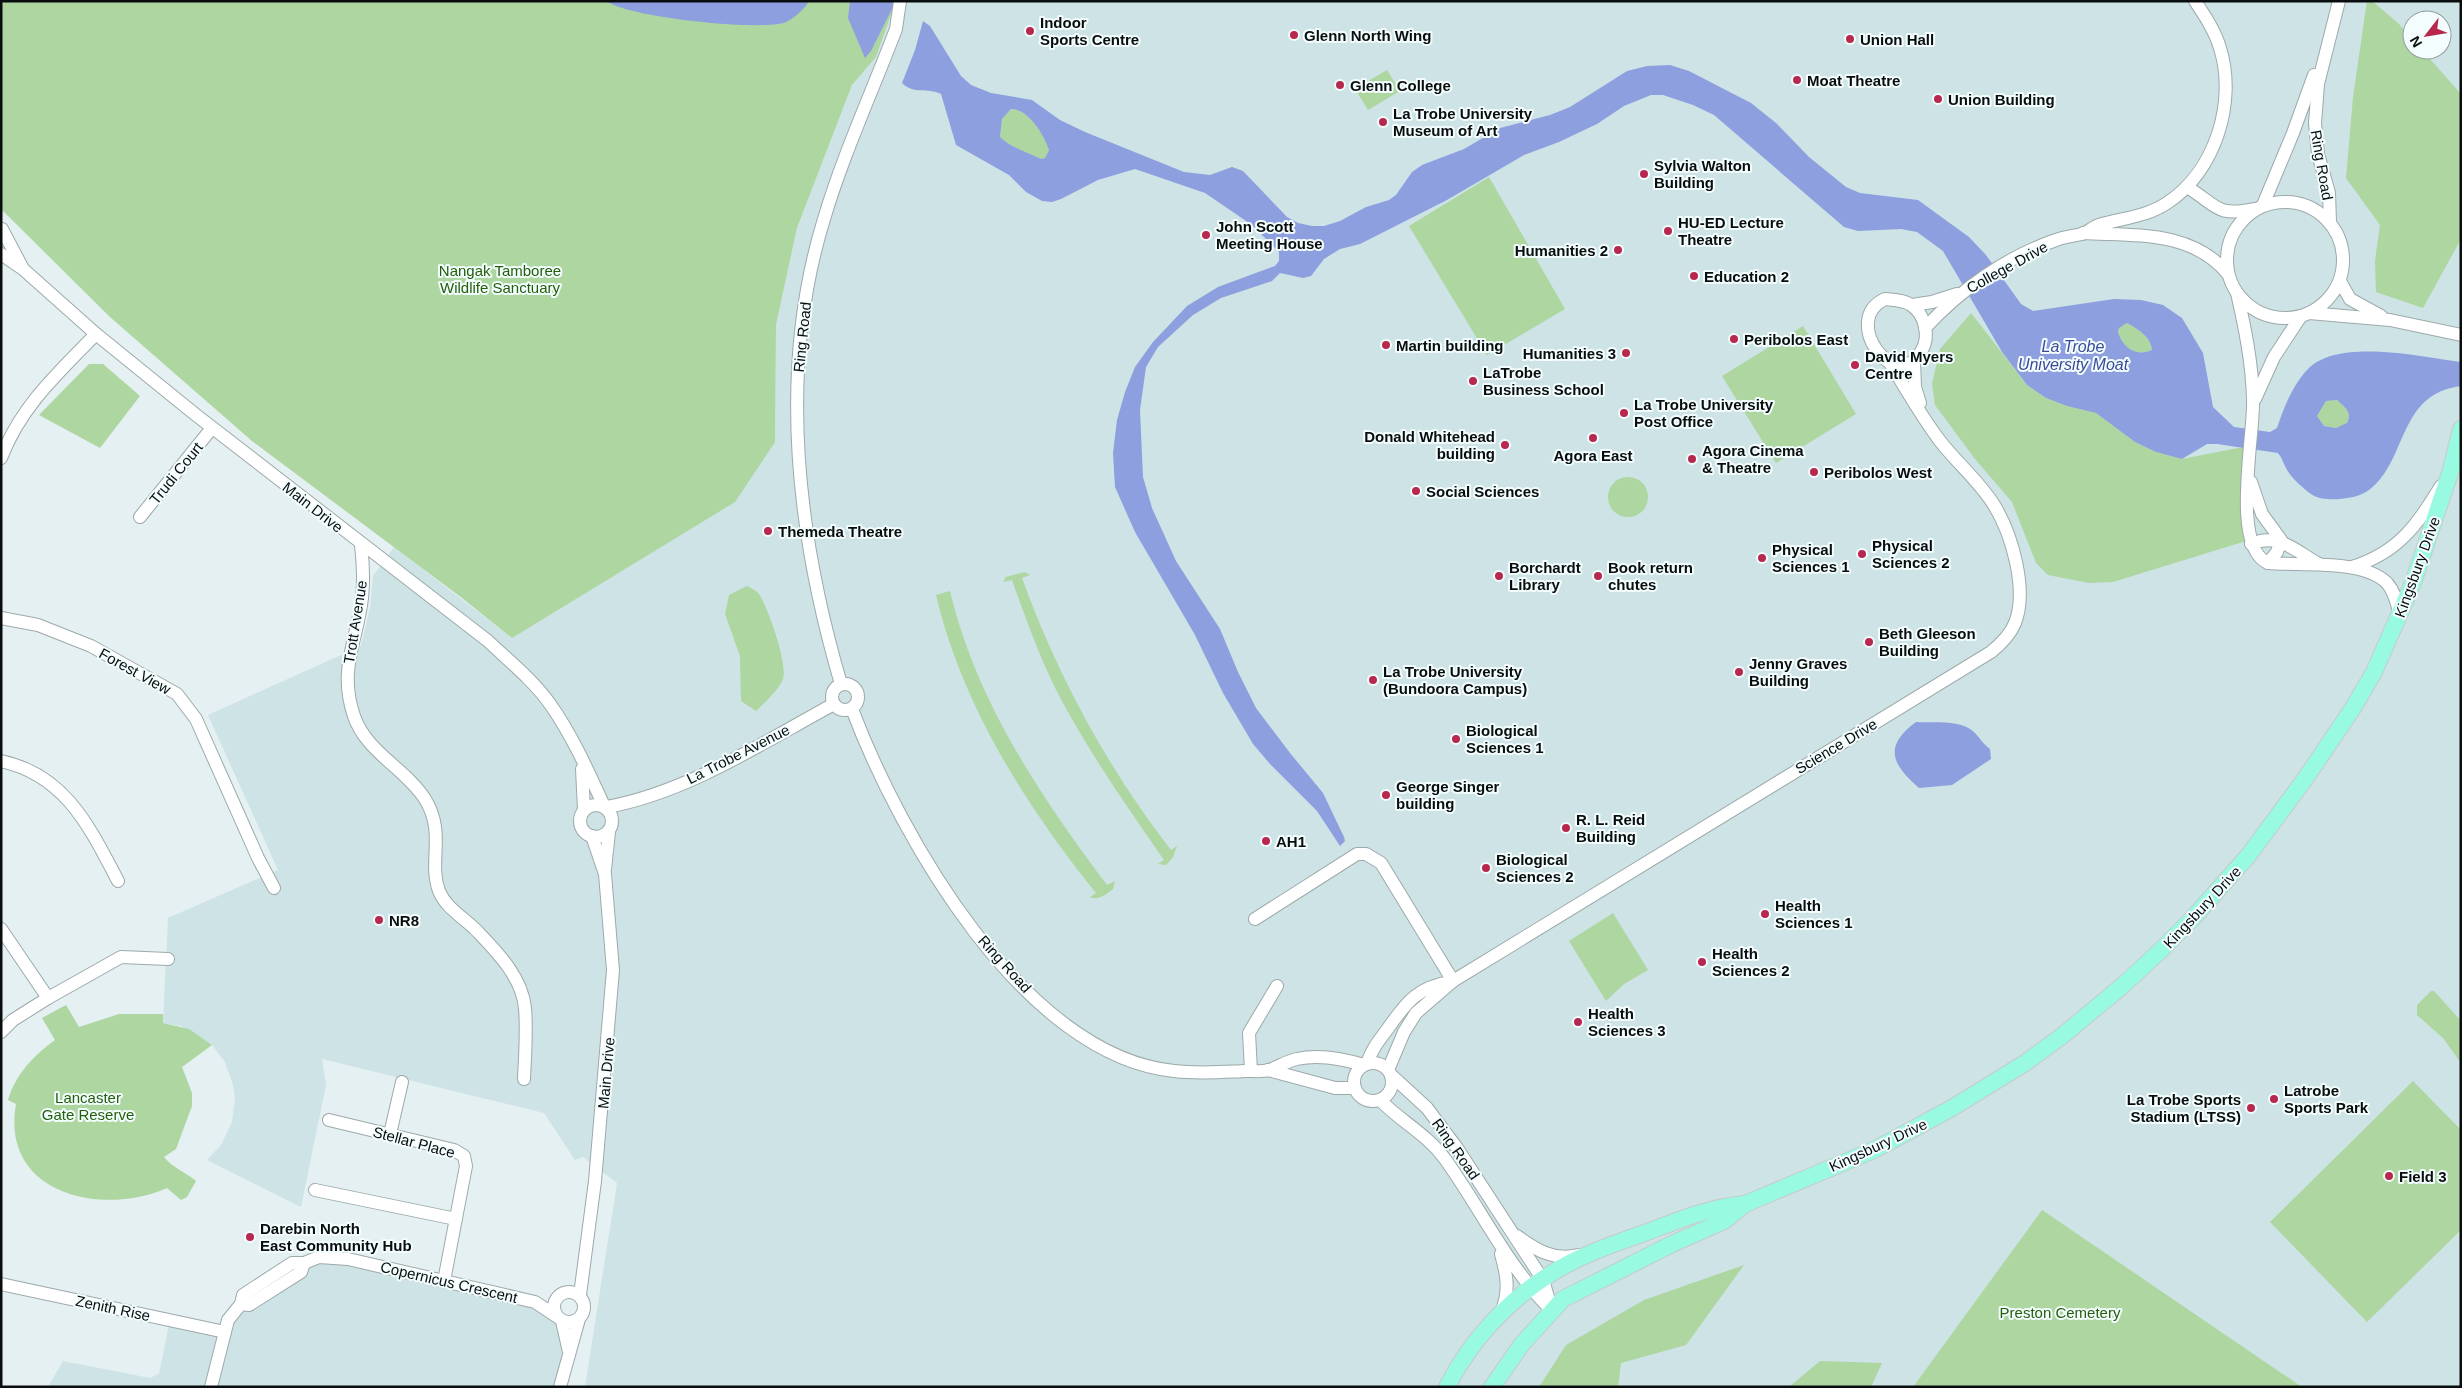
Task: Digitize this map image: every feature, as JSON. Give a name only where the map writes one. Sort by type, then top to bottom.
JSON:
[{"type":"main road","name":"Kingsbury Drive","points":[[1447,1387],[1472,1346],[1500,1315],[1551,1273],[1602,1249],[1700,1213],[1723,1206],[1745,1204],[1876,1149],[1952,1108],[2025,1062],[2121,987],[2192,919],[2254,848],[2311,771],[2353,708],[2374,672],[2400,615],[2451,470],[2461,429]]},
{"type":"main road","name":"Kingsbury Drive","points":[[1492,1387],[1522,1344],[1563,1299],[1724,1222],[1745,1204]]},
{"type":"street","name":"Ring Road","points":[[841,684],[822,621],[802,500],[796,410],[799,346],[811,270],[824,219],[896,29],[900,1]]},
{"type":"street","name":"College Drive","points":[[1925,328],[1959,294],[2001,267],[2042,245],[2083,233],[2098,226],[2139,216],[2166,204],[2188,187],[2212,147],[2218,133],[2225,102],[2226,78],[2220,48],[2206,18],[2195,1]]},
{"type":"street","name":"Ring Road","points":[[2330,222],[2329,193],[2318,154],[2315,123],[2318,84],[2339,1]]},
{"type":"street","name":"Ring Road","points":[[2260,207],[2293,133],[2334,21]]},
{"type":"street","points":[[2188,187],[2223,211],[2234,213],[2281,201],[2299,203],[2316,210],[2330,222],[2339,238],[2343,257],[2340,281],[2322,305],[2305,314],[2287,318],[2272,317],[2259,312],[2247,304],[2237,293]]},
{"type":"street","points":[[2260,207],[2242,220],[2231,236],[2227,254],[2228,274],[2237,293],[2250,356],[2254,401],[2246,498],[2251,544],[2262,560],[2268,563],[2352,567],[2379,577],[2387,583],[2394,594],[2400,615]]},
{"type":"street","points":[[1,221],[2,230]]},
{"type":"street","name":"Main Drive","points":[[2,230],[24,269]]},
{"type":"street","name":"College Drive","points":[[2083,233],[2150,236],[2190,245],[2211,255],[2228,274]]},
{"type":"street","name":"Main Drive","points":[[1,254],[24,269],[96,334],[212,428],[473,630],[511,662],[549,702],[567,729],[581,761],[605,806]]},
{"type":"street","points":[[2340,281],[2350,300],[2390,320]]},
{"type":"street","name":"College Drive","points":[[1912,305],[1932,302],[1959,294]]},
{"type":"street","points":[[1885,298],[1912,305],[1923,320],[1925,328],[1923,350],[1914,361],[1905,366],[1890,363],[1877,351],[1872,342],[1868,320],[1871,311],[1876,303],[1885,298]]},
{"type":"street","points":[[2305,314],[2390,320],[2461,335]]},
{"type":"street","points":[[2254,401],[2274,356],[2305,314]]},
{"type":"street","points":[[1,458],[17,422],[38,394],[96,334]]},
{"type":"street","name":"Science Drive","points":[[1914,361],[1915,387],[1926,422]]},
{"type":"street","name":"Science Drive","points":[[1390,1073],[1404,1032],[1416,1014],[1453,981],[1982,657],[2005,639],[2015,621],[2020,594],[2016,568],[2005,527],[1994,506],[1980,486],[1953,457],[1926,422],[1890,363]]},
{"type":"street","name":"Trudi Court","points":[[140,517],[212,428]]},
{"type":"street","points":[[2248,462],[2257,503],[2272,530],[2281,540],[2297,552],[2321,565]]},
{"type":"street","points":[[2352,567],[2368,562],[2399,543],[2413,530],[2451,470]]},
{"type":"street","points":[[2251,544],[2281,540]]},
{"type":"street","points":[[2268,563],[2277,552],[2281,540]]},
{"type":"street","name":"Trott Avenue","points":[[361,545],[362,599],[347,669],[350,701],[357,724],[365,737],[416,787],[429,806],[436,826],[439,890],[449,906],[492,947],[517,982],[525,1006],[524,1080]]},
{"type":"street","name":"Forest View","points":[[1,618],[38,624],[91,646],[177,694],[196,719],[258,858],[274,888]]},
{"type":"street","points":[[841,684],[852,685],[858,692],[858,700],[852,709],[841,710],[834,704],[832,694],[841,684]]},
{"type":"street","name":"La Trobe Avenue","points":[[605,806],[640,800],[720,766],[834,704]]},
{"type":"street","name":"Ring Road","points":[[852,709],[867,750],[892,803],[947,894],[971,927],[1040,1003],[1059,1020],[1095,1045],[1137,1064],[1199,1074],[1268,1070],[1297,1059],[1346,1060],[1366,1064]]},
{"type":"street","points":[[1,761],[34,772],[51,782],[88,824],[118,882]]},
{"type":"street","name":"Main Drive","points":[[581,761],[584,809]]},
{"type":"street","name":"La Trobe Avenue","points":[[611,828],[640,800]]},
{"type":"street","points":[[594,804],[605,806],[613,818],[611,828],[604,836],[592,836],[586,833],[580,824],[580,818],[584,809],[594,804]]},
{"type":"street","name":"Main Drive","points":[[580,1296],[595,1181],[608,1054],[613,970],[605,874],[611,828]]},
{"type":"street","name":"Main Drive","points":[[592,836],[605,874]]},
{"type":"street","points":[[1255,919],[1357,854],[1366,854],[1381,863],[1453,981]]},
{"type":"street","points":[[1,929],[48,998]]},
{"type":"street","points":[[1,1032],[14,1020],[48,998],[121,958],[168,959]]},
{"type":"street","name":"Science Drive","points":[[1366,1064],[1374,1045],[1406,1003],[1429,987],[1453,981]]},
{"type":"street","points":[[1251,1071],[1249,1033],[1277,986]]},
{"type":"street","points":[[1406,1003],[1416,1014]]},
{"type":"street","points":[[1366,1064],[1381,1064],[1390,1073],[1390,1090],[1380,1100],[1366,1100],[1355,1088],[1356,1072],[1366,1064]]},
{"type":"street","name":"Ring Road","points":[[1268,1070],[1335,1088],[1355,1088]]},
{"type":"street","name":"Ring Road","points":[[1390,1073],[1427,1108],[1477,1178],[1511,1232],[1536,1285],[1552,1311]]},
{"type":"street","points":[[390,1134],[402,1082]]},
{"type":"street","name":"Ring Road","points":[[1380,1100],[1387,1108],[1413,1126],[1445,1159],[1498,1245],[1536,1285]]},
{"type":"street","name":"Stellar Place","points":[[329,1120],[454,1150],[464,1156],[466,1166],[444,1281]]},
{"type":"street","points":[[315,1190],[456,1219]]},
{"type":"street","name":"Ring Road","points":[[1511,1232],[1536,1251],[1565,1258],[1602,1249]]},
{"type":"street","name":"Ring Road","points":[[1498,1245],[1507,1286],[1507,1298],[1500,1315]]},
{"type":"street","name":"Copernicus Crescent","points":[[211,1387],[228,1320],[241,1304],[249,1305],[301,1272],[304,1263],[319,1257],[333,1257],[535,1302],[560,1318]]},
{"type":"street","points":[[569,1355],[560,1318],[554,1307],[560,1295],[582,1270]]},
{"type":"street","name":"Zenith Rise","points":[[1,1284],[225,1332]]},
{"type":"street","points":[[560,1295],[572,1292],[580,1296],[585,1304],[585,1310],[579,1319],[560,1387]]},
{"type":"street","name":"Copernicus Crescent","points":[[535,1302],[560,1295]]},
{"type":"street","points":[[560,1318],[569,1322],[579,1319]]},
{"type":"shaded area","name":"La Trobe University (Bundoora Campus)","points":[[896,1],[2461,1],[2461,1387],[2302,1387],[2042,1211],[1913,1387],[585,1387],[617,1183],[583,1157],[575,1160],[544,1113],[322,1059],[326,1085],[301,1207],[207,1160],[221,1145],[232,1122],[235,1099],[233,1085],[225,1062],[212,1045],[181,1026],[163,1023],[168,918],[278,870],[208,715],[361,646],[370,608],[373,576],[394,547],[512,638],[775,442],[776,325],[797,228],[852,85],[876,57]]},
{"type":"shaded area","points":[[324,1257],[535,1302],[556,1316],[569,1355],[560,1387],[48,1387],[63,1361],[150,1378],[159,1374],[170,1320],[224,1332],[228,1320]]},
{"type":"green space","name":"Nangak Tamboree Wildlife Sanctuary","points":[[1,1],[896,1],[876,57],[852,85],[797,228],[776,325],[775,442],[735,502],[512,638],[462,598],[252,441],[110,317],[1,209]]},
{"type":"green space","points":[[2367,1],[2372,1],[2402,28],[2402,60],[2431,60],[2461,94],[2461,239],[2423,308],[2376,292],[2375,261],[2380,225],[2346,178],[2353,97]]},
{"type":"green space","points":[[1387,70],[1400,91],[1368,110],[1355,89]]},
{"type":"green space","points":[[1011,109],[1024,113],[1040,130],[1049,150],[1045,158],[1041,159],[1025,152],[1000,137],[1002,119]]},
{"type":"green space","points":[[1489,177],[1565,309],[1487,355],[1409,226]]},
{"type":"green space","points":[[1971,313],[2027,385],[2046,398],[2067,406],[2096,413],[2135,442],[2156,452],[2182,459],[2243,447],[2246,541],[2113,582],[2089,583],[2048,575],[2036,563],[2012,502],[1975,459],[1935,405],[1932,384],[1940,349]]},
{"type":"green space","points":[[2127,323],[2147,337],[2152,350],[2136,352],[2123,343],[2118,332],[2119,328]]},
{"type":"green space","points":[[1803,326],[1856,414],[1776,463],[1722,376]]},
{"type":"green space","points":[[89,364],[103,364],[140,396],[100,448],[39,415]]},
{"type":"green space","points":[[2337,400],[2348,413],[2347,424],[2336,428],[2324,426],[2317,416],[2326,401]]},
{"type":"green space","points":[[1628,477],[1642,483],[1648,497],[1642,511],[1628,517],[1614,511],[1608,497],[1614,483]]},
{"type":"green space","points":[[1025,572],[1030,575],[1022,578],[1036,614],[1051,650],[1086,720],[1105,754],[1148,819],[1171,850],[1177,846],[1173,857],[1166,865],[1158,864],[1164,860],[1124,802],[1074,723],[1055,688],[1029,627],[1012,580],[1003,582],[1006,577]]},
{"type":"green space","points":[[747,586],[759,594],[763,601],[780,649],[784,672],[783,679],[778,688],[756,711],[741,701],[740,656],[725,614],[729,595]]},
{"type":"green space","points":[[950,591],[976,671],[994,709],[1035,782],[1082,852],[1107,885],[1115,881],[1113,889],[1108,893],[1096,898],[1090,897],[1096,893],[1070,860],[1021,789],[980,715],[962,676],[947,636],[936,595]]},
{"type":"green space","points":[[1613,913],[1648,970],[1624,984],[1606,1001],[1569,941]]},
{"type":"green space","points":[[2431,991],[2434,991],[2461,1021],[2461,1063],[2443,1038],[2417,1015],[2417,1005]]},
{"type":"green space","name":"Lancaster Gate Reserve","points":[[66,1005],[79,1027],[119,1014],[163,1014],[163,1023],[189,1029],[212,1045],[182,1067],[192,1093],[192,1106],[176,1149],[164,1157],[196,1181],[187,1197],[181,1200],[167,1188],[141,1196],[114,1200],[86,1198],[61,1191],[40,1178],[24,1159],[15,1135],[16,1104],[8,1100],[11,1091],[26,1066],[55,1040],[42,1018]]},
{"type":"green space","name":"Field 3","points":[[2413,1081],[2461,1130],[2461,1230],[2367,1322],[2270,1222]]},
{"type":"green space","name":"Preston Cemetery","points":[[2042,1210],[2302,1387],[1913,1387]]},
{"type":"green space","points":[[1744,1265],[1686,1345],[1621,1363],[1618,1387],[1539,1387],[1566,1345],[1644,1300]]},
{"type":"green space","points":[[1820,1361],[1882,1363],[1871,1387],[1789,1387]]},
{"type":"water","points":[[607,1],[809,1],[799,13],[786,22],[773,25],[752,25],[725,24],[666,17],[619,7]]},
{"type":"water","points":[[850,1],[896,1],[871,51],[865,58],[848,18]]},
{"type":"water","name":"La Trobe University Moat","points":[[923,21],[930,26],[961,76],[971,85],[991,93],[1032,100],[1060,120],[1085,132],[1184,172],[1210,175],[1232,167],[1243,171],[1287,217],[1298,223],[1312,226],[1324,226],[1340,221],[1366,207],[1389,200],[1396,195],[1412,172],[1422,165],[1464,149],[1500,128],[1550,115],[1570,107],[1627,71],[1647,66],[1670,65],[1689,71],[1751,103],[1776,123],[1809,157],[1846,187],[1860,193],[1918,200],[1969,237],[1986,255],[2021,304],[2033,311],[2114,299],[2141,300],[2163,305],[2182,318],[2203,353],[2213,407],[2234,427],[2270,432],[2277,428],[2290,396],[2303,374],[2323,359],[2340,354],[2382,352],[2461,362],[2461,386],[2440,392],[2425,402],[2414,415],[2382,478],[2366,492],[2351,497],[2329,499],[2314,496],[2291,476],[2278,453],[2217,444],[2207,444],[2182,459],[2156,452],[2135,442],[2096,413],[2067,406],[2046,398],[2027,385],[2002,352],[1943,251],[1917,232],[1901,229],[1858,231],[1844,227],[1714,115],[1693,105],[1663,95],[1651,95],[1624,106],[1597,124],[1559,142],[1524,155],[1447,200],[1360,244],[1340,249],[1324,259],[1311,276],[1303,278],[1280,273],[1272,281],[1221,298],[1193,315],[1158,347],[1146,367],[1140,410],[1143,477],[1152,508],[1176,561],[1220,629],[1256,708],[1323,793],[1344,837],[1345,841],[1340,846],[1317,811],[1270,764],[1253,744],[1223,693],[1195,635],[1135,532],[1115,487],[1113,453],[1117,420],[1135,367],[1153,342],[1187,306],[1218,287],[1275,266],[1279,261],[1279,252],[1252,225],[1205,193],[1135,169],[1098,180],[1061,199],[1052,202],[1042,201],[1026,192],[1009,175],[956,145],[941,94],[911,89],[902,83],[915,50]],"holes":[[[1011,109],[1024,113],[1040,130],[1049,150],[1045,158],[1041,159],[1019,150],[1000,137],[1002,119]],[[2127,323],[2135,328],[2147,337],[2152,350],[2146,352],[2131,350],[2120,338],[2119,328]],[[2337,400],[2345,408],[2349,416],[2347,423],[2336,428],[2324,426],[2317,416],[2326,401]]]},
{"type":"water","points":[[1916,722],[1962,725],[1974,732],[1990,749],[1991,759],[1952,785],[1919,788],[1903,772],[1895,756],[1898,740]]},
{"type":"place","name":"Indoor Sports Centre","points":[[1030,31]]},
{"type":"place","name":"Glenn North Wing","points":[[1294,35]]},
{"type":"place","name":"Union Hall","points":[[1850,39]]},
{"type":"place","name":"Moat Theatre","points":[[1797,80]]},
{"type":"place","name":"Glenn College","points":[[1340,85]]},
{"type":"place","name":"Union Building","points":[[1938,99]]},
{"type":"place","name":"La Trobe University Museum of Art","points":[[1383,122]]},
{"type":"place","name":"Sylvia Walton Building","points":[[1644,174]]},
{"type":"place","name":"HU-ED Lecture Theatre","points":[[1668,231]]},
{"type":"place","name":"John Scott Meeting House","points":[[1206,235]]},
{"type":"place","name":"Humanities 2","points":[[1618,250]]},
{"type":"place","name":"Education 2","points":[[1694,276]]},
{"type":"place","name":"Peribolos East","points":[[1734,339]]},
{"type":"place","name":"Martin building","points":[[1386,345]]},
{"type":"place","name":"Humanities 3","points":[[1626,353]]},
{"type":"place","name":"David Myers Centre","points":[[1855,365]]},
{"type":"place","name":"LaTrobe Business School","points":[[1473,381]]},
{"type":"place","name":"La Trobe University Post Office","points":[[1624,413]]},
{"type":"place","name":"Agora East","points":[[1593,438]]},
{"type":"place","name":"Donald Whitehead building","points":[[1505,445]]},
{"type":"place","name":"Agora Cinema & Theatre","points":[[1692,459]]},
{"type":"place","name":"Peribolos West","points":[[1814,472]]},
{"type":"place","name":"Social Sciences","points":[[1416,491]]},
{"type":"place","name":"Themeda Theatre","points":[[768,531]]},
{"type":"place","name":"Physical Sciences 2","points":[[1862,554]]},
{"type":"place","name":"Physical Sciences 1","points":[[1762,558]]},
{"type":"place","name":"Borchardt Library","points":[[1499,576]]},
{"type":"place","name":"Book return chutes","points":[[1598,576]]},
{"type":"place","name":"Beth Gleeson Building","points":[[1869,642]]},
{"type":"place","name":"Jenny Graves Building","points":[[1739,672]]},
{"type":"place","name":"La Trobe University (Bundoora Campus)","points":[[1373,680]]},
{"type":"place","name":"Biological Sciences 1","points":[[1456,739]]},
{"type":"place","name":"George Singer building","points":[[1386,795]]},
{"type":"place","name":"R. L. Reid Building","points":[[1566,828]]},
{"type":"place","name":"AH1","points":[[1266,841]]},
{"type":"place","name":"Biological Sciences 2","points":[[1486,868]]},
{"type":"place","name":"Health Sciences 1","points":[[1765,914]]},
{"type":"place","name":"NR8","points":[[379,920]]},
{"type":"place","name":"Health Sciences 2","points":[[1702,962]]},
{"type":"place","name":"Health Sciences 3","points":[[1578,1022]]},
{"type":"place","name":"Latrobe Sports Park","points":[[2274,1099]]},
{"type":"place","name":"La Trobe Sports Stadium (LTSS)","points":[[2251,1108]]},
{"type":"place","name":"Field 3","points":[[2389,1176]]},
{"type":"place","name":"Darebin North East Community Hub","points":[[250,1237]]}]
